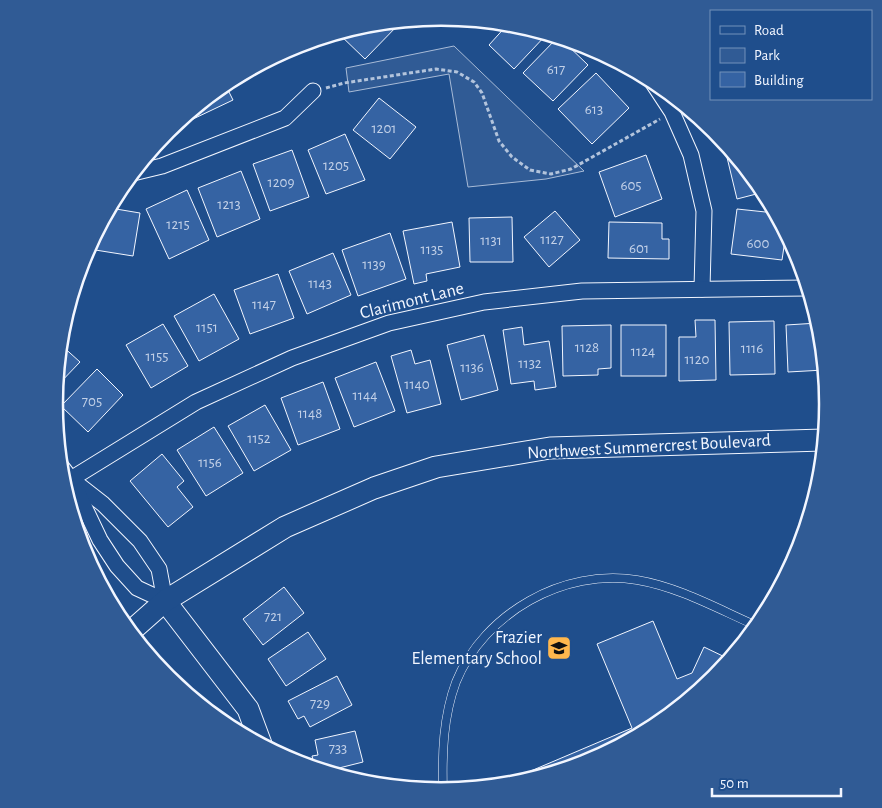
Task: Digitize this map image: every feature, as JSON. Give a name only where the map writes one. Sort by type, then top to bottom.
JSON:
[{"type":"street","points":[[144,170],[162,166],[285,118],[313,91]]},
{"type":"street","points":[[663,98],[672,112],[691,154],[704,211],[702,289]]},
{"type":"street","name":"Clarimont Lane","points":[[71,480],[196,402],[292,358],[389,323],[484,302],[582,291],[801,288]]},
{"type":"street","name":"Northwest Summercrest Boulevard","points":[[136,627],[165,601],[285,527],[374,488],[436,467],[550,448],[817,440]]},
{"type":"street","points":[[72,485],[103,504],[140,541],[158,569],[165,601],[248,710],[257,734]]},
{"type":"street","points":[[74,493],[116,566],[137,588],[165,601]]},
{"type":"lane","points":[[443,782],[443,742],[446,716],[456,682],[471,656],[489,632],[510,613],[535,597],[585,580],[634,580],[678,591],[749,622]]},
{"type":"path","points":[[313,91],[344,83],[436,69],[457,72],[474,82],[482,93],[499,141],[512,157],[530,170],[551,174],[571,169],[672,112]]},
{"type":"green space","points":[[454,46],[584,171],[546,179],[468,187],[449,74],[349,92],[346,68]]},
{"type":"building","points":[[394,29],[365,59],[344,39]]},
{"type":"building","points":[[501,31],[542,40],[514,69],[489,45]]},
{"type":"building","points":[[552,43],[572,50],[588,65],[553,101],[523,73]]},
{"type":"building","points":[[596,73],[629,108],[592,144],[558,109]]},
{"type":"building","points":[[229,92],[233,100],[193,119]]},
{"type":"building","points":[[379,98],[416,127],[390,159],[353,130]]},
{"type":"building","points":[[345,134],[365,180],[326,194],[308,150]]},
{"type":"building","points":[[292,150],[309,197],[270,211],[253,164]]},
{"type":"building","points":[[646,155],[662,199],[615,217],[599,172]]},
{"type":"building","points":[[727,157],[755,194],[737,199]]},
{"type":"building","points":[[241,171],[260,219],[217,237],[198,188]]},
{"type":"building","points":[[187,190],[209,240],[169,259],[146,209]]},
{"type":"building","points":[[118,209],[140,213],[133,256],[96,250]]},
{"type":"building","points":[[737,209],[766,212],[784,246],[782,260],[731,254]]},
{"type":"building","points":[[555,211],[580,240],[549,267],[524,237]]},
{"type":"building","points":[[512,217],[513,262],[470,262],[469,218]]},
{"type":"building","points":[[452,222],[460,267],[426,274],[427,281],[414,284],[403,231]]},
{"type":"building","points":[[609,222],[662,223],[662,239],[669,239],[669,259],[608,258]]},
{"type":"building","points":[[390,233],[406,279],[358,296],[342,250]]},
{"type":"building","points":[[333,253],[351,295],[307,314],[289,271]]},
{"type":"building","points":[[278,274],[294,318],[250,334],[234,290]]},
{"type":"building","points":[[214,294],[239,339],[199,361],[174,316]]},
{"type":"building","points":[[695,320],[715,320],[716,380],[679,381],[679,337],[696,337]]},
{"type":"building","points":[[774,321],[775,374],[730,375],[729,322]]},
{"type":"building","points":[[163,324],[188,366],[151,388],[126,345]]},
{"type":"building","points":[[810,324],[817,370],[788,372],[786,325]]},
{"type":"building","points":[[611,325],[611,368],[598,369],[598,375],[563,376],[562,326]]},
{"type":"building","points":[[621,325],[666,325],[666,376],[621,376]]},
{"type":"building","points":[[522,327],[524,345],[549,341],[556,387],[535,390],[534,381],[511,384],[503,330]]},
{"type":"building","points":[[484,335],[498,390],[461,400],[447,345]]},
{"type":"building","points":[[67,350],[80,362],[64,379]]},
{"type":"building","points":[[411,350],[415,364],[430,360],[441,404],[407,413],[391,356]]},
{"type":"building","points":[[376,362],[395,411],[354,427],[335,378]]},
{"type":"building","points":[[97,369],[123,395],[88,432],[63,408],[63,404]]},
{"type":"building","points":[[323,382],[340,429],[298,445],[281,398]]},
{"type":"building","points":[[265,405],[291,450],[254,471],[228,426]]},
{"type":"building","points":[[214,427],[243,473],[206,496],[177,450]]},
{"type":"building","points":[[162,454],[184,481],[177,487],[193,507],[168,527],[130,481]]},
{"type":"building","points":[[284,587],[304,613],[263,645],[243,619]]},
{"type":"building","points":[[653,621],[677,679],[692,673],[704,647],[722,656],[671,704],[630,731],[586,753],[532,770],[632,728],[597,644]]},
{"type":"building","points":[[308,632],[326,659],[286,686],[268,659]]},
{"type":"building","points":[[337,676],[352,705],[310,727],[304,716],[298,719],[288,701]]},
{"type":"building","points":[[355,731],[363,762],[339,768],[313,759],[312,756],[318,755],[315,740]]},
{"type":"place","name":"Frazier Elementary School","points":[[559,648]]}]
